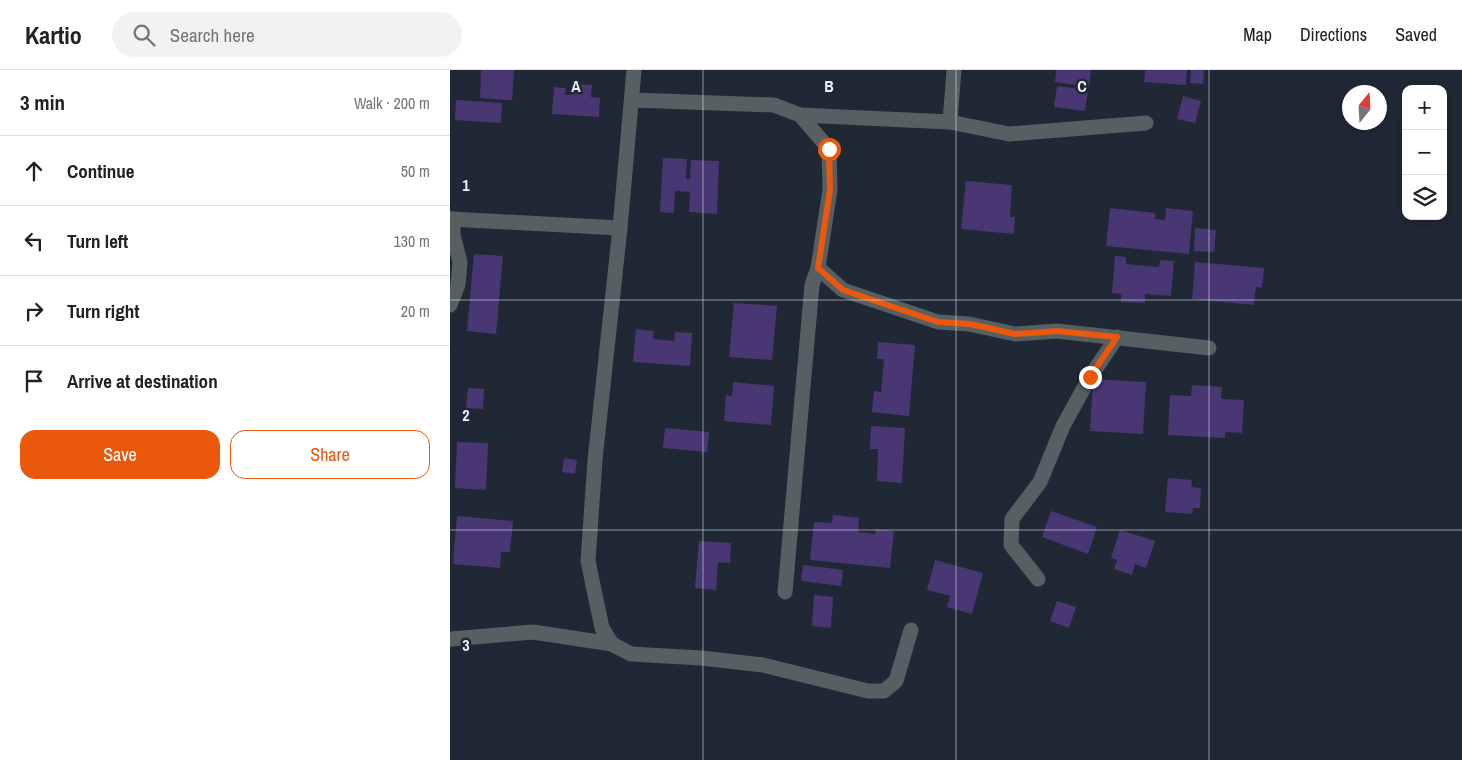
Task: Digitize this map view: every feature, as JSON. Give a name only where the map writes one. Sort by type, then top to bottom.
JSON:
[{"type":"street","points":[[612,644],[602,628],[588,561],[595,460],[620,228],[634,70]]},
{"type":"street","points":[[950,122],[954,70]]},
{"type":"street","points":[[632,100],[774,105],[800,115],[950,122],[1009,134],[1146,122]]},
{"type":"street","points":[[785,592],[812,285],[818,268],[830,190],[829,149],[800,115]]},
{"type":"street","points":[[450,305],[458,285],[460,262],[453,235],[452,219],[620,228]]},
{"type":"street","points":[[818,268],[843,290],[938,322],[970,324],[1015,334],[1057,331],[1209,348]]},
{"type":"street","points":[[1038,579],[1010,545],[1012,519],[1040,482],[1063,426],[1090,377],[1117,337]]},
{"type":"street","points":[[450,639],[534,632],[612,644],[631,654],[700,658],[763,665],[868,691],[884,691],[896,681],[910,630]]},
{"type":"building","points":[[481,70],[514,70],[512,100],[480,98]]},
{"type":"building","points":[[1056,70],[1091,70],[1089,87],[1055,82]]},
{"type":"building","points":[[1145,70],[1187,70],[1186,85],[1144,82]]},
{"type":"building","points":[[1191,70],[1204,70],[1203,84],[1190,83]]},
{"type":"building","points":[[571,84],[592,85],[591,97],[600,98],[599,117],[552,114],[554,87],[566,88],[565,95],[570,95]]},
{"type":"building","points":[[1057,86],[1088,90],[1085,111],[1054,107]]},
{"type":"building","points":[[1183,96],[1201,101],[1195,123],[1177,119]]},
{"type":"building","points":[[456,100],[502,103],[501,123],[455,120]]},
{"type":"building","points":[[663,158],[687,159],[686,179],[690,179],[691,160],[719,161],[717,214],[689,212],[690,192],[675,191],[674,213],[660,212]]},
{"type":"building","points":[[966,181],[1012,185],[1010,217],[1015,217],[1014,234],[961,229]]},
{"type":"building","points":[[1110,208],[1155,213],[1155,219],[1165,220],[1166,208],[1193,211],[1189,254],[1106,246]]},
{"type":"building","points":[[1195,228],[1216,230],[1214,252],[1194,251]]},
{"type":"building","points":[[474,254],[503,256],[496,334],[467,331]]},
{"type":"building","points":[[1115,256],[1126,257],[1126,264],[1159,267],[1160,260],[1174,261],[1171,296],[1145,294],[1145,303],[1121,302],[1121,294],[1112,293]]},
{"type":"building","points":[[1195,262],[1264,268],[1262,288],[1256,287],[1254,305],[1192,299]]},
{"type":"building","points":[[734,303],[777,306],[772,360],[729,357]]},
{"type":"building","points":[[636,329],[654,331],[653,339],[674,341],[675,332],[692,333],[690,366],[633,362]]},
{"type":"building","points":[[878,342],[915,345],[909,416],[872,412],[874,391],[881,392],[884,359],[877,359]]},
{"type":"building","points":[[1093,379],[1146,382],[1143,434],[1090,431]]},
{"type":"building","points":[[733,382],[774,386],[771,425],[724,421],[726,395],[732,396]]},
{"type":"building","points":[[1192,385],[1222,387],[1221,399],[1244,400],[1242,433],[1225,432],[1225,438],[1168,435],[1170,395],[1191,396]]},
{"type":"building","points":[[468,388],[484,389],[483,409],[466,408]]},
{"type":"building","points":[[871,426],[905,428],[902,483],[877,481],[878,449],[870,449]]},
{"type":"building","points":[[665,428],[709,432],[707,452],[663,448]]},
{"type":"building","points":[[457,442],[488,443],[486,490],[455,488]]},
{"type":"building","points":[[564,458],[577,460],[575,474],[562,472]]},
{"type":"building","points":[[1168,478],[1192,480],[1191,487],[1201,488],[1200,508],[1193,508],[1192,514],[1165,512]]},
{"type":"building","points":[[1051,511],[1097,527],[1088,554],[1042,537]]},
{"type":"building","points":[[833,515],[859,518],[858,532],[875,534],[876,529],[894,531],[890,568],[810,560],[814,522],[832,523]]},
{"type":"building","points":[[457,516],[513,521],[510,552],[501,552],[500,568],[453,564]]},
{"type":"building","points":[[1120,530],[1155,541],[1146,568],[1135,564],[1132,575],[1114,569],[1117,560],[1111,558]]},
{"type":"building","points":[[699,541],[731,543],[730,563],[718,562],[716,590],[695,588]]},
{"type":"building","points":[[935,560],[983,573],[972,614],[947,607],[950,596],[927,590]]},
{"type":"building","points":[[803,565],[843,570],[841,586],[801,581]]},
{"type":"building","points":[[814,595],[833,597],[831,628],[812,626]]},
{"type":"building","points":[[1057,601],[1076,607],[1069,628],[1050,621]]},
{"type":"route","points":[[829,149],[830,190],[818,268],[843,290],[938,322],[970,324],[1015,334],[1057,331],[1117,337],[1090,377]]}]
